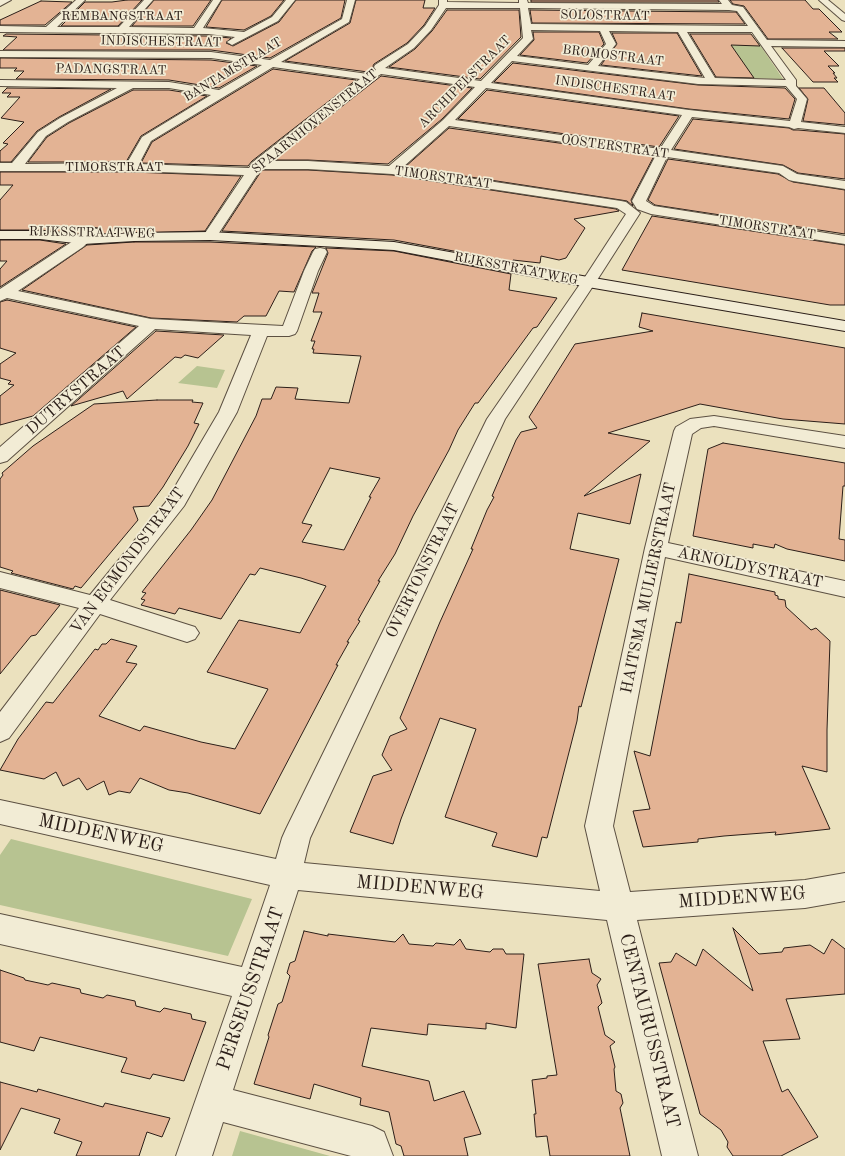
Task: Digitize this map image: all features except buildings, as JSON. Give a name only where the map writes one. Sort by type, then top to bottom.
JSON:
[{"type":"street","points":[[0,3],[7,0]]},
{"type":"street","points":[[48,30],[81,0]]},
{"type":"street","points":[[122,30],[149,0]]},
{"type":"street","points":[[197,31],[217,0]]},
{"type":"street","points":[[211,55],[275,19],[290,0]]},
{"type":"street","name":"BANTAMSTRAAT","points":[[131,167],[146,139],[270,63],[346,20],[351,0]]},
{"type":"street","points":[[823,0],[832,4],[845,18]]},
{"type":"street","points":[[443,3],[726,4],[740,10],[791,80],[790,83],[802,99],[794,126]]},
{"type":"street","name":"SPAARNHOVENSTRAAT","points":[[210,236],[254,168],[369,77],[382,71],[379,67],[410,46],[428,28],[443,3]]},
{"type":"street","name":"ARCHIPELSTRAAT","points":[[392,170],[447,122],[528,39],[528,27],[523,3]]},
{"type":"street","name":"SOLOSTRAAT","points":[[528,27],[604,29],[755,29]]},
{"type":"street","name":"REMBANGSTRAAT","points":[[0,29],[197,31],[245,35]]},
{"type":"street","points":[[593,68],[593,65],[611,44],[604,29]]},
{"type":"street","points":[[682,29],[712,81]]},
{"type":"street","points":[[765,43],[845,44]]},
{"type":"street","name":"INDISCHESTRAAT","points":[[0,54],[211,55],[369,77]]},
{"type":"street","points":[[10,64],[19,54]]},
{"type":"street","name":"BROMOSTRAAT","points":[[510,58],[712,81],[790,83]]},
{"type":"street","name":"INDISCHESTRAAT","points":[[382,71],[689,113],[794,126],[845,130]]},
{"type":"street","name":"PADANGSTRAAT","points":[[0,83],[169,85],[221,93]]},
{"type":"street","points":[[16,166],[42,134],[64,120],[133,84]]},
{"type":"street","points":[[663,154],[689,113]]},
{"type":"street","name":"OOSTERSTRAAT","points":[[447,122],[663,154],[784,170],[792,177],[845,184]]},
{"type":"street","name":"TIMORSTRAAT","points":[[663,154],[639,201],[642,206],[651,210],[845,240]]},
{"type":"street","name":"TIMORSTRAAT","points":[[0,166],[80,168],[254,168],[308,165],[392,170],[621,205],[627,208]]},
{"type":"street","name":"OOSTERSTRAAT","points":[[784,170],[786,167],[796,166],[838,172]]},
{"type":"street","name":"OVERTONSTRAAT","points":[[287,875],[296,838],[496,419],[633,213],[627,208]]},
{"type":"street","name":"RIJKSSTRAATWEG","points":[[0,231],[88,236]]},
{"type":"street","name":"RIJKSSTRAATWEG","points":[[0,235],[210,236],[394,246],[588,282],[845,326]]},
{"type":"street","points":[[2,295],[88,236]]},
{"type":"street","points":[[2,295],[151,324],[261,331],[289,331],[320,252]]},
{"type":"street","name":"DUTRYSTRAAT","points":[[0,457],[151,324]]},
{"type":"street","name":"VAN EGMONDSTRAAT","points":[[0,731],[95,604],[174,506],[228,412],[261,331]]},
{"type":"street","name":"HAITSMA MULIERSTRAAT","points":[[619,907],[599,826],[656,548],[683,431],[696,423],[714,421],[845,442]]},
{"type":"street","name":"ARNOLDYSTRAAT","points":[[656,548],[845,589]]},
{"type":"street","points":[[0,580],[95,604],[187,633]]},
{"type":"street","name":"MIDDENWEG","points":[[0,812],[287,875],[619,907],[805,894],[845,887]]},
{"type":"street","name":"PERSEUSSTRAAT","points":[[194,1156],[281,899],[287,875]]},
{"type":"street","name":"CENTAURUSSTRAAT","points":[[619,907],[680,1156]]},
{"type":"street","points":[[0,929],[252,985]]},
{"type":"street","points":[[212,1102],[372,1144],[375,1156]]},
{"type":"green space","points":[[725,42],[758,42],[783,79],[726,78],[720,70],[748,70],[745,66],[741,65]]},
{"type":"green space","points":[[197,366],[225,370],[217,388],[178,383]]},
{"type":"green space","points":[[11,839],[252,899],[228,956],[0,905],[0,855]]},
{"type":"green space","points":[[240,1131],[330,1156],[232,1156]]}]
